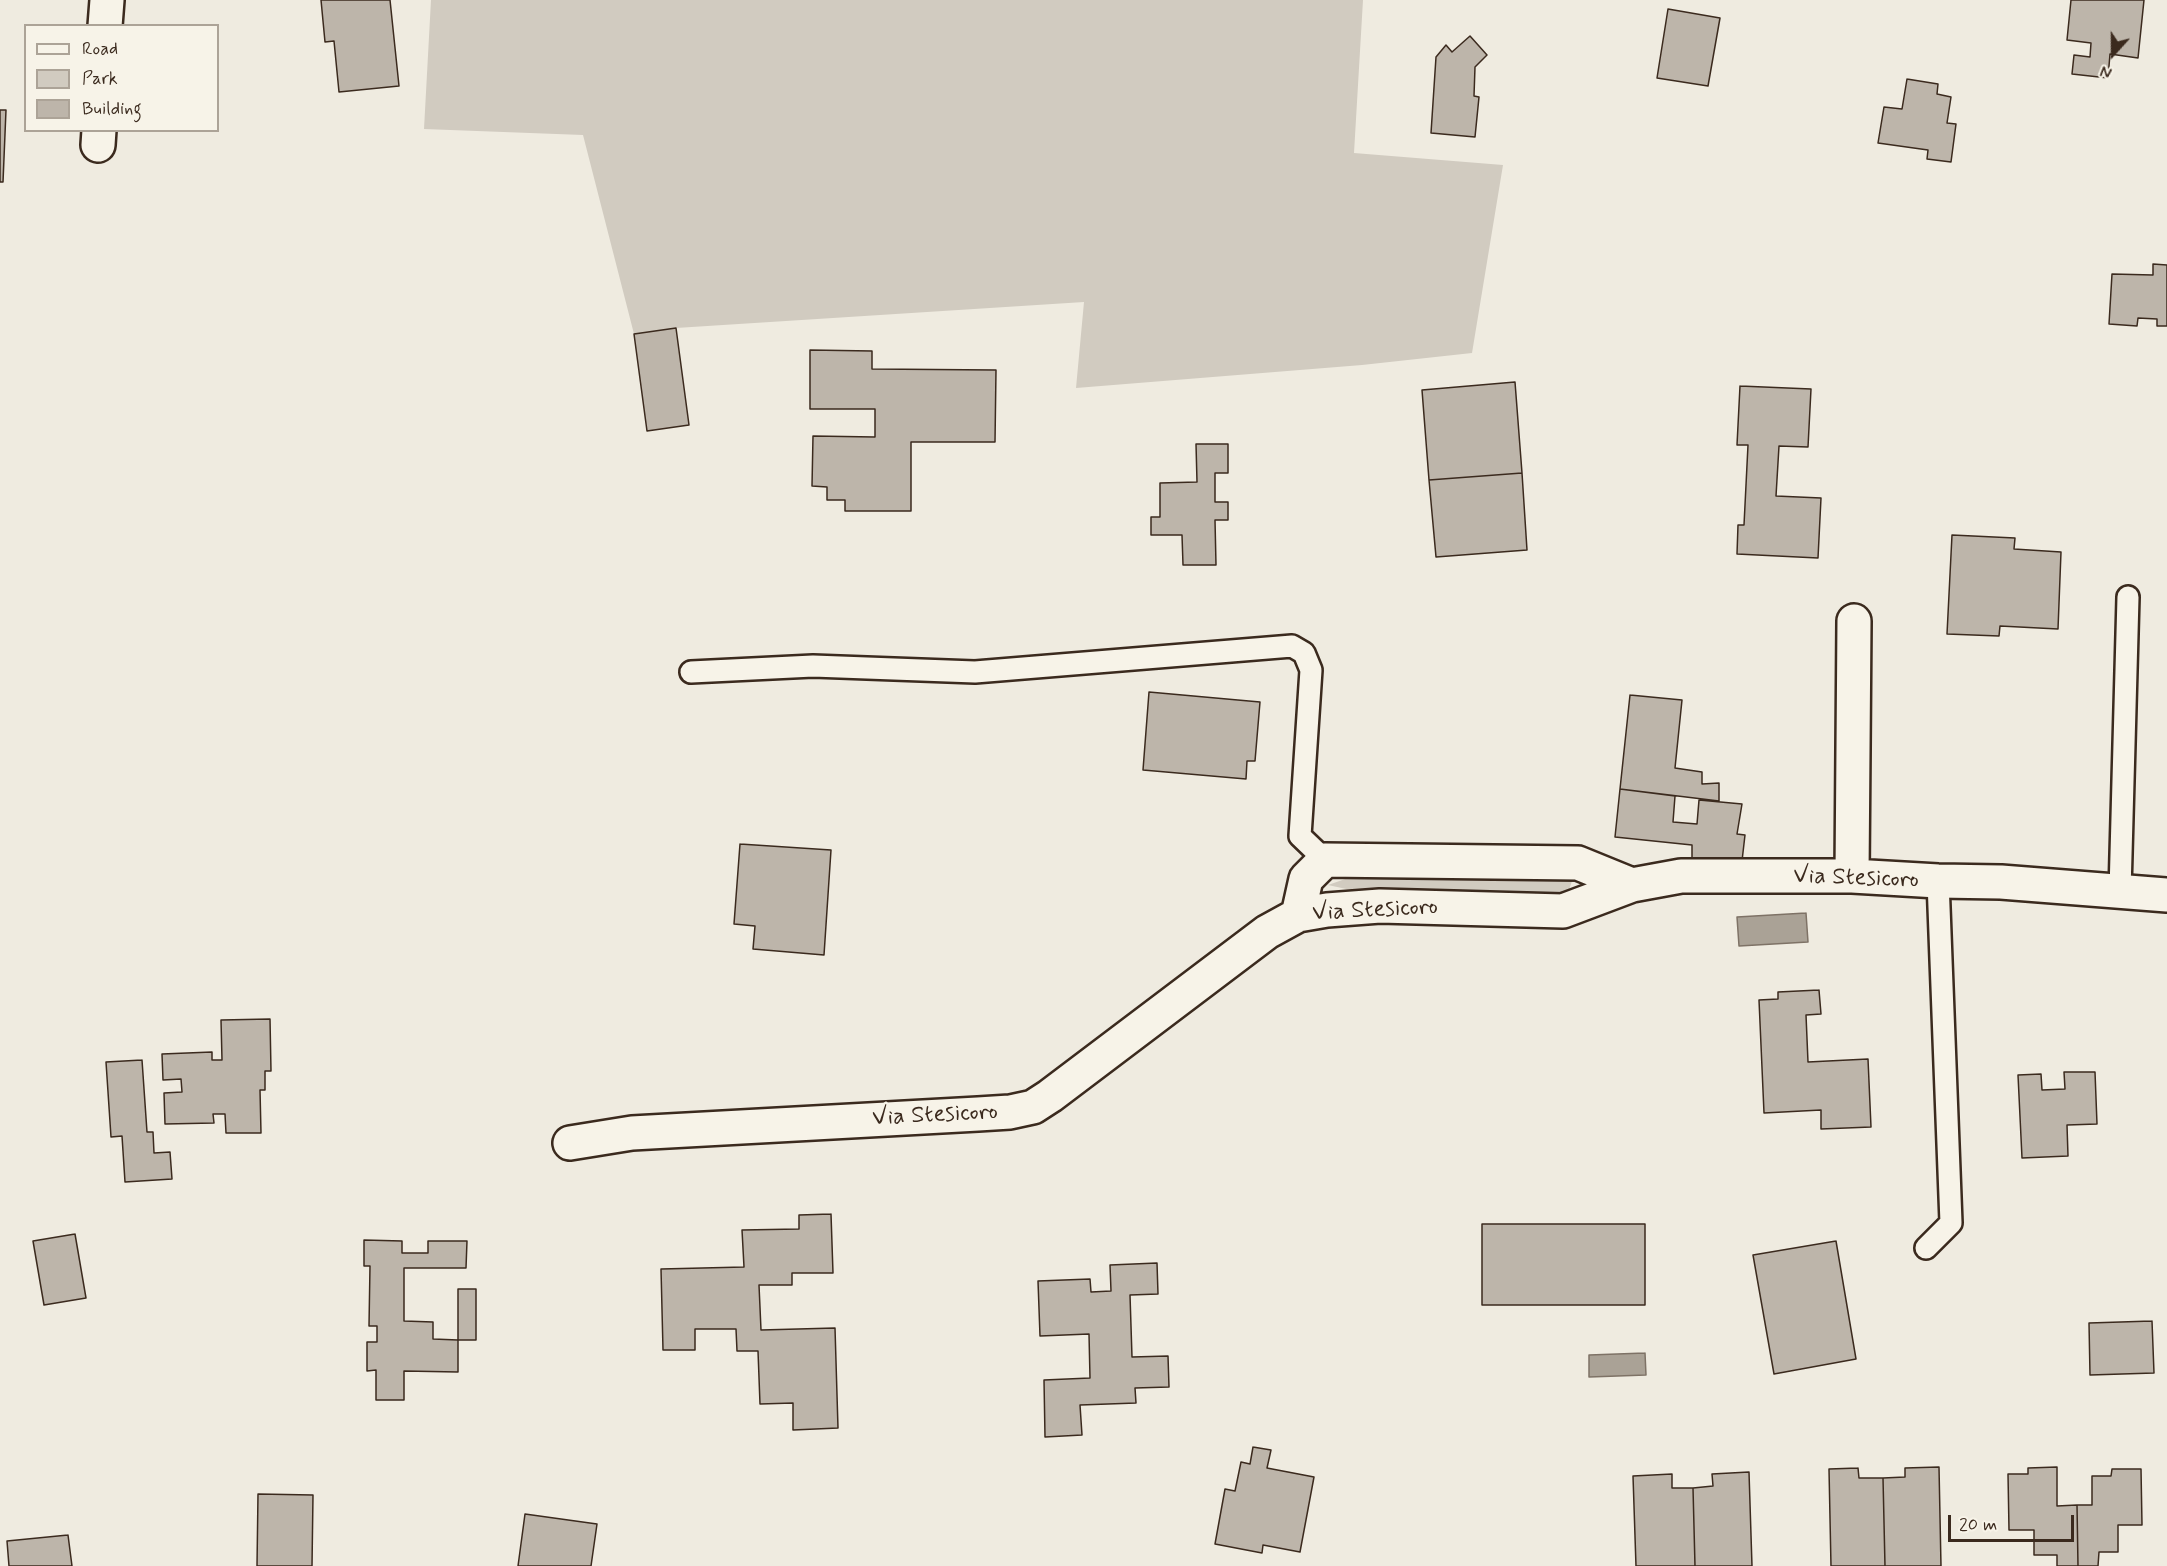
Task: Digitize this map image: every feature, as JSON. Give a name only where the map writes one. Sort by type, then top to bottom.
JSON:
[{"type":"street","points":[[105,24],[107,0]]},
{"type":"street","points":[[1852,876],[1854,621]]},
{"type":"street","points":[[1298,915],[1306,879],[1325,860],[1578,863],[1632,885]]},
{"type":"street","name":"Via Stesicoro","points":[[570,1143],[632,1133],[1010,1112],[1033,1107],[1267,932],[1298,915],[1327,910],[1380,906],[1563,911],[1632,885],[1681,876],[1852,876],[1938,882],[2001,882],[2167,895]]},
{"type":"lane","points":[[2120,891],[2128,597]]},
{"type":"lane","points":[[691,672],[813,666],[975,672],[1292,645],[1304,653],[1311,670],[1299,836],[1325,860]]},
{"type":"lane","points":[[1926,1248],[1951,1223],[1938,882]]},
{"type":"green space","points":[[431,0],[1363,0],[1354,153],[1503,165],[1472,353],[1362,365],[1076,388],[1084,302],[676,328],[634,334],[583,135],[424,129]]},
{"type":"green space","points":[[1351,877],[1564,878],[1572,881],[1569,890],[1559,896],[1360,892],[1328,885]]},
{"type":"shaded area","points":[[1806,913],[1808,942],[1739,946],[1737,917]]},
{"type":"shaded area","points":[[1645,1353],[1646,1375],[1589,1377],[1589,1355]]},
{"type":"building","points":[[321,0],[390,0],[399,86],[339,92],[334,41],[325,42]]},
{"type":"building","points":[[2071,0],[2144,0],[2138,58],[2110,54],[2108,78],[2072,74],[2074,55],[2090,57],[2091,43],[2067,40]]},
{"type":"building","points":[[1668,9],[1720,18],[1708,86],[1657,78]]},
{"type":"building","points":[[1470,36],[1487,55],[1475,67],[1474,96],[1479,97],[1475,137],[1431,133],[1436,57],[1446,45],[1452,52]]},
{"type":"building","points":[[1907,79],[1938,84],[1937,94],[1951,97],[1947,123],[1956,124],[1951,162],[1927,159],[1928,150],[1878,143],[1884,107],[1902,109]]},
{"type":"building","points":[[0,110],[6,110],[3,182],[0,182]]},
{"type":"building","points":[[2153,264],[2167,265],[2167,326],[2157,326],[2157,319],[2138,318],[2137,326],[2109,324],[2112,274],[2153,275]]},
{"type":"building","points":[[676,328],[689,425],[647,431],[634,334]]},
{"type":"building","points":[[810,350],[872,351],[872,369],[996,370],[995,442],[911,442],[911,511],[845,511],[845,500],[827,500],[827,487],[812,486],[813,436],[875,437],[875,409],[810,409]]},
{"type":"building","points":[[1515,382],[1522,473],[1429,480],[1422,390]]},
{"type":"building","points":[[1740,386],[1811,389],[1808,447],[1779,446],[1776,496],[1821,498],[1818,558],[1737,554],[1738,525],[1744,525],[1748,445],[1737,445]]},
{"type":"building","points":[[1196,444],[1228,444],[1228,473],[1215,473],[1215,502],[1228,502],[1228,520],[1215,520],[1216,565],[1183,565],[1182,535],[1151,535],[1151,517],[1160,517],[1160,483],[1197,482]]},
{"type":"building","points":[[1522,473],[1527,550],[1436,557],[1429,480]]},
{"type":"building","points":[[1952,535],[2015,538],[2014,549],[2061,552],[2058,629],[2000,626],[1999,636],[1947,634]]},
{"type":"building","points":[[1149,692],[1260,702],[1255,761],[1247,761],[1246,779],[1143,770]]},
{"type":"building","points":[[1630,695],[1682,700],[1675,768],[1702,772],[1702,784],[1719,783],[1719,801],[1620,789]]},
{"type":"building","points":[[1620,789],[1675,796],[1673,822],[1697,824],[1699,800],[1742,804],[1737,834],[1745,835],[1742,861],[1692,860],[1692,845],[1615,837]]},
{"type":"building","points":[[740,844],[831,850],[824,955],[753,949],[755,926],[734,924]]},
{"type":"building","points":[[1819,990],[1821,1014],[1806,1015],[1808,1062],[1868,1059],[1871,1127],[1821,1129],[1821,1110],[1764,1113],[1759,1000],[1778,999],[1778,992]]},
{"type":"building","points":[[270,1019],[271,1071],[265,1071],[265,1090],[260,1090],[261,1133],[226,1133],[225,1114],[213,1114],[214,1123],[165,1124],[164,1093],[182,1092],[181,1079],[163,1080],[162,1054],[212,1052],[212,1060],[222,1060],[221,1020]]},
{"type":"building","points":[[142,1060],[147,1132],[153,1132],[154,1153],[170,1152],[172,1179],[125,1182],[122,1136],[111,1137],[106,1062]]},
{"type":"building","points":[[2064,1072],[2095,1072],[2097,1124],[2067,1125],[2068,1156],[2022,1158],[2018,1075],[2041,1074],[2042,1090],[2065,1089]]},
{"type":"building","points":[[831,1214],[833,1273],[792,1273],[792,1285],[759,1285],[761,1330],[835,1328],[838,1428],[793,1430],[793,1403],[760,1404],[758,1351],[737,1351],[736,1329],[695,1329],[695,1350],[663,1350],[661,1269],[744,1267],[742,1230],[799,1229],[799,1215]]},
{"type":"building","points":[[1482,1224],[1645,1224],[1645,1305],[1482,1305]]},
{"type":"building","points":[[75,1234],[86,1298],[44,1305],[33,1241]]},
{"type":"building","points":[[364,1240],[402,1241],[402,1253],[428,1253],[428,1241],[467,1241],[466,1268],[404,1268],[404,1321],[433,1322],[433,1339],[458,1340],[458,1372],[404,1371],[404,1400],[376,1400],[376,1370],[367,1371],[367,1342],[377,1342],[377,1326],[369,1326],[370,1266],[364,1266]]},
{"type":"building","points":[[1836,1241],[1856,1359],[1774,1374],[1753,1255]]},
{"type":"building","points":[[1157,1263],[1158,1294],[1130,1295],[1132,1357],[1168,1356],[1169,1387],[1135,1388],[1136,1403],[1080,1405],[1082,1435],[1045,1437],[1044,1380],[1090,1378],[1089,1334],[1040,1336],[1038,1281],[1090,1279],[1091,1292],[1111,1291],[1110,1265]]},
{"type":"building","points":[[458,1289],[476,1289],[476,1340],[458,1340]]},
{"type":"building","points":[[2152,1321],[2154,1373],[2090,1375],[2089,1323]]},
{"type":"building","points":[[1253,1447],[1271,1450],[1267,1468],[1314,1477],[1300,1552],[1263,1545],[1262,1553],[1215,1544],[1225,1489],[1235,1491],[1241,1462],[1250,1464]]},
{"type":"building","points":[[1939,1467],[1941,1566],[1885,1566],[1883,1478],[1905,1477],[1905,1468]]},
{"type":"building","points":[[2057,1467],[2057,1506],[2077,1505],[2078,1566],[2057,1566],[2057,1555],[2034,1555],[2034,1530],[2009,1530],[2008,1474],[2028,1474],[2028,1468]]},
{"type":"building","points":[[1858,1468],[1859,1478],[1883,1478],[1885,1566],[1831,1566],[1829,1469]]},
{"type":"building","points":[[2112,1469],[2141,1469],[2142,1525],[2118,1525],[2118,1552],[2099,1552],[2098,1566],[2078,1566],[2077,1505],[2092,1505],[2092,1476],[2111,1476]]},
{"type":"building","points":[[1749,1472],[1752,1566],[1695,1566],[1693,1488],[1713,1486],[1712,1474]]},
{"type":"building","points":[[1672,1474],[1672,1488],[1693,1488],[1695,1566],[1636,1566],[1633,1476]]},
{"type":"building","points":[[258,1494],[313,1495],[312,1566],[257,1566]]},
{"type":"building","points":[[525,1514],[597,1524],[591,1566],[518,1566]]},
{"type":"building","points":[[68,1535],[72,1566],[9,1566],[7,1541]]}]
